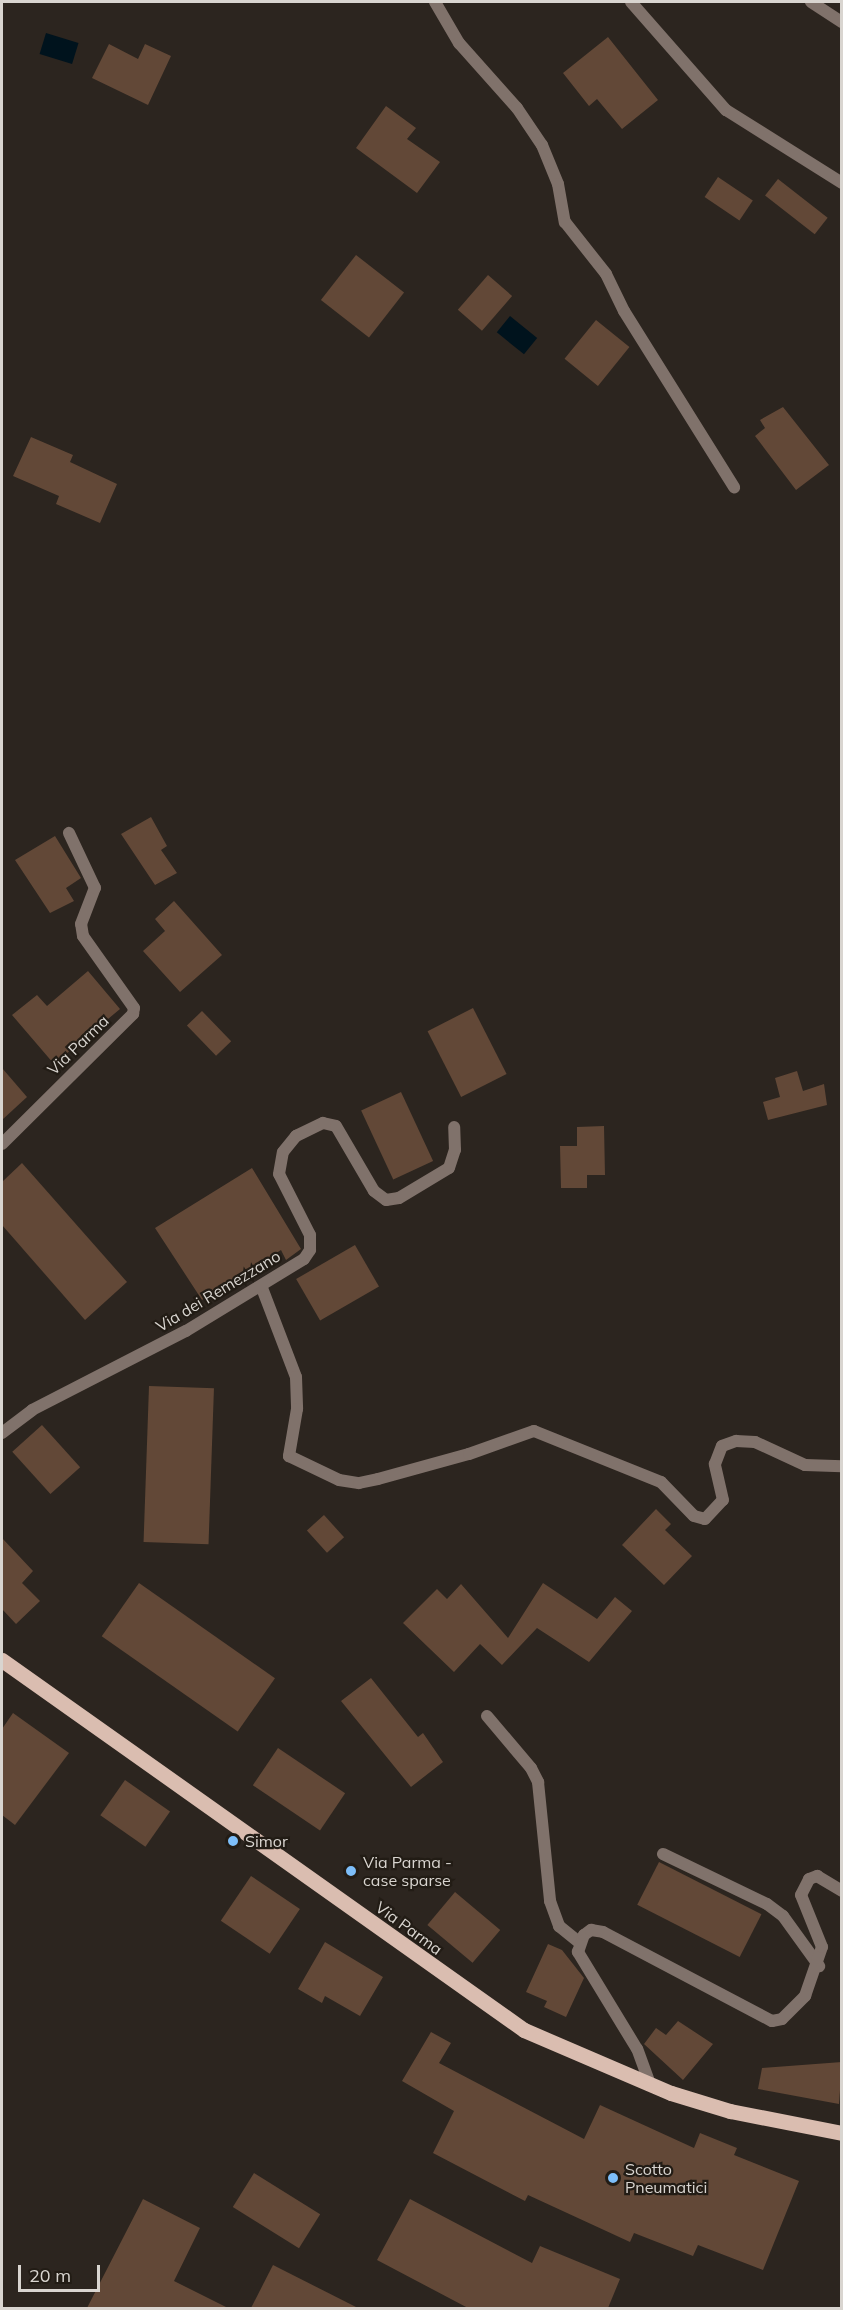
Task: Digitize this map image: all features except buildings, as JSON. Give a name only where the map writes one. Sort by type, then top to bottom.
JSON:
[{"type":"main road","name":"Via Parma","points":[[2,1660],[524,2030],[650,2084],[730,2111],[842,2133]]},
{"type":"street","points":[[435,2],[459,43],[517,108],[542,145],[558,184],[565,222],[606,274],[624,310],[734,487]]},
{"type":"street","points":[[630,2],[726,110],[842,183]]},
{"type":"street","points":[[811,2],[842,22]]},
{"type":"street","name":"Via Parma","points":[[2,1144],[133,1014],[134,1008],[83,936],[81,924],[95,888],[69,833]]},
{"type":"street","name":"Via dei Remezzano","points":[[2,1433],[33,1410],[262,1288],[304,1259],[310,1250],[310,1235],[279,1174],[283,1152],[296,1136],[323,1124],[336,1126],[374,1191],[386,1200],[399,1198],[449,1168],[456,1150],[454,1126]]},
{"type":"street","points":[[262,1288],[296,1377],[297,1409],[289,1456],[339,1480],[359,1483],[378,1479],[469,1454],[534,1431],[661,1482],[694,1516],[705,1519],[723,1500],[715,1464],[722,1446],[736,1441],[755,1442],[805,1465],[842,1466]]},
{"type":"street","points":[[487,1716],[512,1743],[538,1782],[550,1901],[560,1926],[580,1943]]},
{"type":"street","points":[[663,1854],[767,1904],[783,1916],[819,1966]]},
{"type":"street","points":[[650,2084],[637,2049],[578,1952],[580,1943],[591,1930],[603,1932],[772,2021],[782,2019],[805,1996],[819,1966],[822,1938],[806,1912],[801,1895],[809,1879],[817,1876],[842,1891]]},
{"type":"water","points":[[46,33],[79,43],[72,64],[40,54]]},
{"type":"water","points":[[510,316],[537,338],[524,354],[497,332]]},
{"type":"place","name":"Simor","points":[[233,1841]]},
{"type":"place","name":"Via Parma - case sparse","points":[[351,1871]]},
{"type":"place","name":"Scotto Pneumatici","points":[[613,2178]]}]
